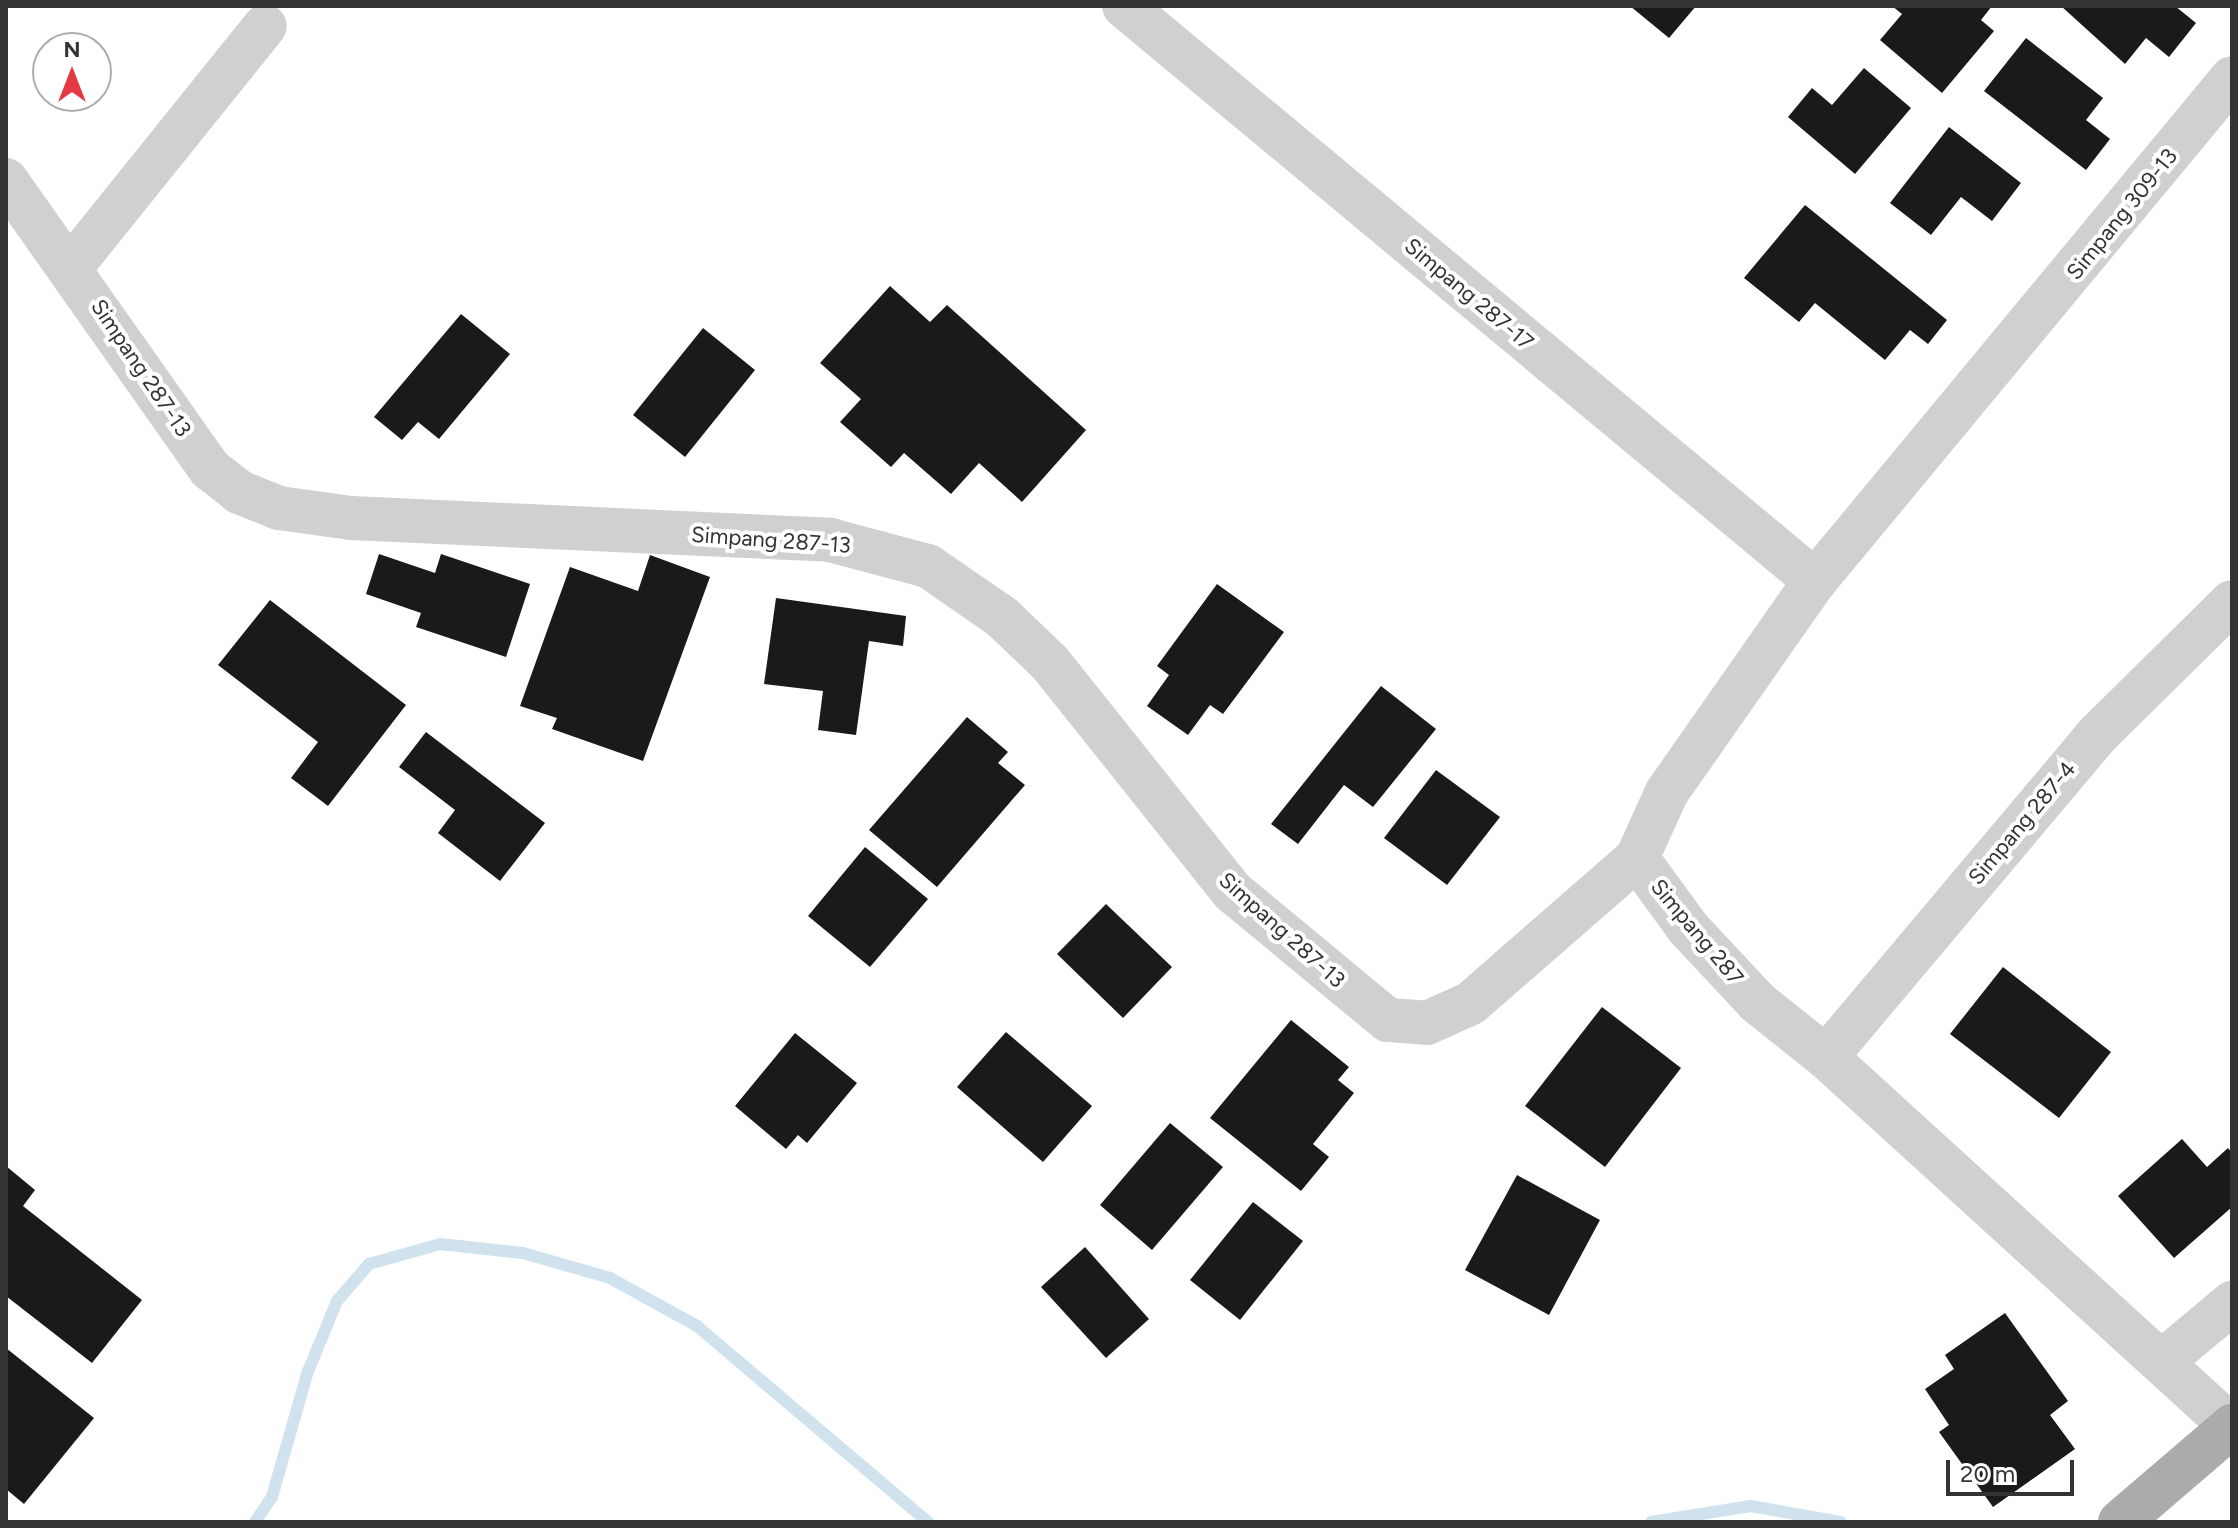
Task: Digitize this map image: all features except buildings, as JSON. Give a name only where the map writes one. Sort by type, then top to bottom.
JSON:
[{"type":"main road","points":[[2120,1522],[2232,1427]]},
{"type":"street","name":"Simpang 287-17","points":[[1124,6],[1815,581]]},
{"type":"street","points":[[71,267],[265,26]]},
{"type":"street","name":"Simpang 309-13","points":[[2012,349],[2232,78]]},
{"type":"street","name":"Simpang 287-13","points":[[6,180],[71,267],[210,469],[239,492],[279,508],[351,518],[830,540],[928,566],[1002,617],[1050,663],[1233,892],[1388,1020],[1427,1023],[1471,1003],[1637,858]]},
{"type":"street","name":"Simpang 287","points":[[2012,349],[1815,581],[1667,792],[1637,858],[1688,928],[1757,1002],[1826,1057],[2164,1360],[2232,1427]]},
{"type":"street","name":"Simpang 287-4","points":[[1826,1057],[2095,737],[2232,602]]},
{"type":"street","points":[[2164,1360],[2232,1303]]},
{"type":"waterway","points":[[255,1522],[272,1497],[307,1374],[337,1301],[369,1264],[440,1244],[523,1253],[610,1278],[697,1326],[928,1522]]},
{"type":"waterway","points":[[1651,1522],[1751,1506],[1841,1522]]}]
